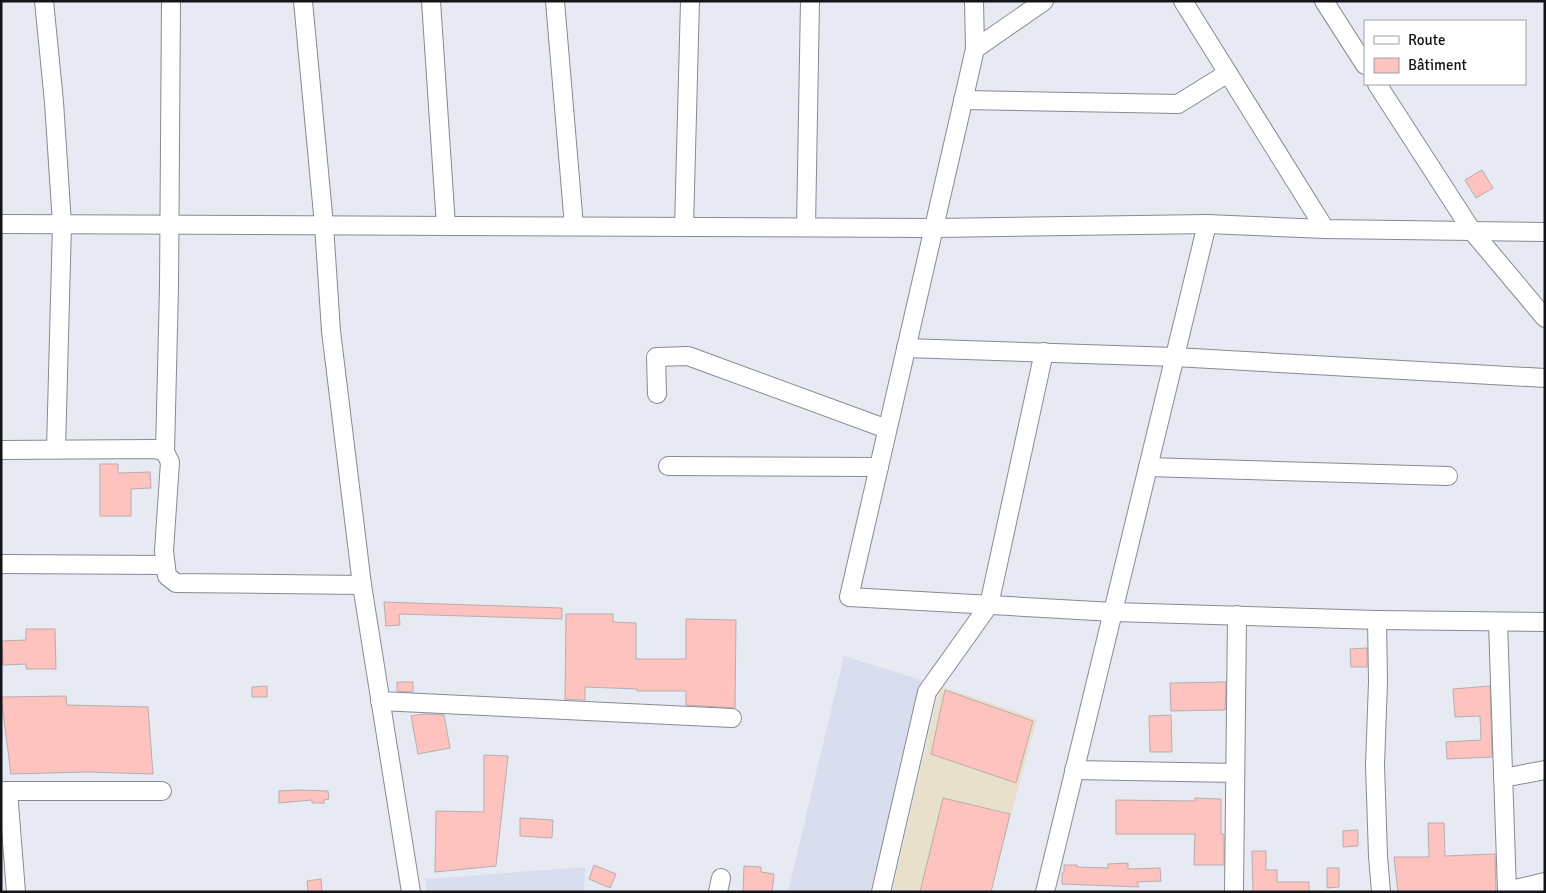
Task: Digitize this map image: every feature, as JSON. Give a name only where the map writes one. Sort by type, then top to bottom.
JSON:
[{"type":"street","points":[[44,1],[54,102],[62,224],[56,449]]},
{"type":"street","points":[[171,1],[170,225],[165,452],[170,462],[164,551],[167,576],[176,583],[362,585]]},
{"type":"street","points":[[303,1],[324,225],[331,331],[362,585],[411,892]]},
{"type":"street","points":[[432,1],[446,226]]},
{"type":"street","points":[[555,1],[574,226]]},
{"type":"street","points":[[684,227],[690,1]]},
{"type":"street","points":[[806,227],[810,1]]},
{"type":"street","points":[[974,1],[975,49],[849,597],[1113,612],[1377,620],[1545,622]]},
{"type":"street","points":[[975,49],[1044,1]]},
{"type":"street","points":[[1183,1],[1325,229]]},
{"type":"street","points":[[1324,1],[1364,63]]},
{"type":"street","points":[[963,100],[1178,104],[1228,73]]},
{"type":"street","points":[[1378,85],[1472,231],[1545,318]]},
{"type":"street","points":[[1,224],[935,228],[1207,224],[1325,229],[1545,232]]},
{"type":"street","points":[[1045,892],[1207,224]]},
{"type":"street","points":[[906,348],[1175,357],[1545,378]]},
{"type":"street","points":[[881,892],[926,692],[989,605],[1044,352]]},
{"type":"street","points":[[656,394],[656,357],[688,356],[887,429]]},
{"type":"street","points":[[1,450],[155,449],[165,452]]},
{"type":"street","points":[[668,466],[879,467]]},
{"type":"street","points":[[1148,467],[1448,476]]},
{"type":"street","points":[[1,564],[165,565]]},
{"type":"street","points":[[1234,892],[1237,615]]},
{"type":"street","points":[[1377,620],[1378,682],[1375,765],[1381,892]]},
{"type":"street","points":[[1498,622],[1507,891],[1545,882]]},
{"type":"street","points":[[380,701],[732,718]]},
{"type":"street","points":[[1074,770],[1235,773]]},
{"type":"street","points":[[1503,778],[1545,770]]},
{"type":"street","points":[[16,892],[4,791],[162,791]]},
{"type":"shaded area","points":[[844,656],[922,680],[873,892],[788,892]]},
{"type":"shaded area","points":[[940,686],[1037,719],[990,892],[892,892]]},
{"type":"shaded area","points":[[585,867],[584,892],[427,892],[425,879]]},
{"type":"building","points":[[1482,170],[1493,188],[1476,198],[1465,180]]},
{"type":"building","points":[[100,464],[118,464],[118,473],[150,472],[151,488],[131,489],[131,516],[100,516]]},
{"type":"building","points":[[384,602],[562,608],[562,619],[399,614],[400,625],[386,626]]},
{"type":"building","points":[[566,614],[613,614],[613,622],[636,623],[636,659],[686,659],[686,619],[736,620],[735,708],[686,705],[686,691],[637,691],[637,689],[585,687],[585,700],[565,699]]},
{"type":"building","points":[[26,629],[55,629],[56,669],[26,669],[26,664],[3,665],[2,641],[26,640]]},
{"type":"building","points":[[1367,648],[1367,667],[1351,667],[1350,649]]},
{"type":"building","points":[[397,682],[413,682],[413,692],[397,691]]},
{"type":"building","points":[[1226,682],[1225,710],[1171,711],[1170,683]]},
{"type":"building","points":[[267,686],[267,697],[252,697],[252,687]]},
{"type":"building","points":[[1490,686],[1492,757],[1447,759],[1446,742],[1481,740],[1480,716],[1455,717],[1453,689]]},
{"type":"building","points":[[945,690],[1033,721],[1016,783],[931,754]]},
{"type":"building","points":[[66,696],[67,705],[148,707],[153,774],[88,772],[11,774],[1,697]]},
{"type":"building","points":[[424,714],[444,715],[450,748],[418,754],[411,716]]},
{"type":"building","points":[[1171,715],[1172,752],[1150,752],[1149,716]]},
{"type":"building","points":[[484,755],[508,756],[496,866],[435,872],[436,811],[484,812]]},
{"type":"building","points":[[279,791],[328,791],[329,799],[324,800],[324,803],[312,803],[312,800],[279,803]]},
{"type":"building","points":[[943,798],[1010,814],[991,892],[920,892]]},
{"type":"building","points":[[1195,798],[1221,799],[1221,834],[1224,834],[1224,865],[1194,865],[1195,834],[1116,834],[1116,800],[1195,801]]},
{"type":"building","points":[[520,818],[553,820],[552,838],[520,836]]},
{"type":"building","points":[[1428,823],[1444,823],[1445,856],[1495,854],[1496,892],[1398,892],[1394,857],[1429,857]]},
{"type":"building","points":[[1358,830],[1358,846],[1343,847],[1343,831]]},
{"type":"building","points":[[1252,851],[1266,851],[1266,870],[1277,870],[1277,882],[1309,882],[1309,892],[1253,892]]},
{"type":"building","points":[[1128,863],[1128,869],[1160,868],[1161,881],[1137,882],[1139,887],[1062,884],[1064,865],[1108,868],[1108,864]]},
{"type":"building","points":[[594,865],[616,874],[610,888],[589,879]]},
{"type":"building","points":[[744,866],[761,867],[761,872],[774,874],[772,892],[743,892]]},
{"type":"building","points":[[1327,868],[1339,868],[1339,887],[1327,888]]},
{"type":"building","points":[[321,879],[322,892],[308,892],[307,881]]}]
